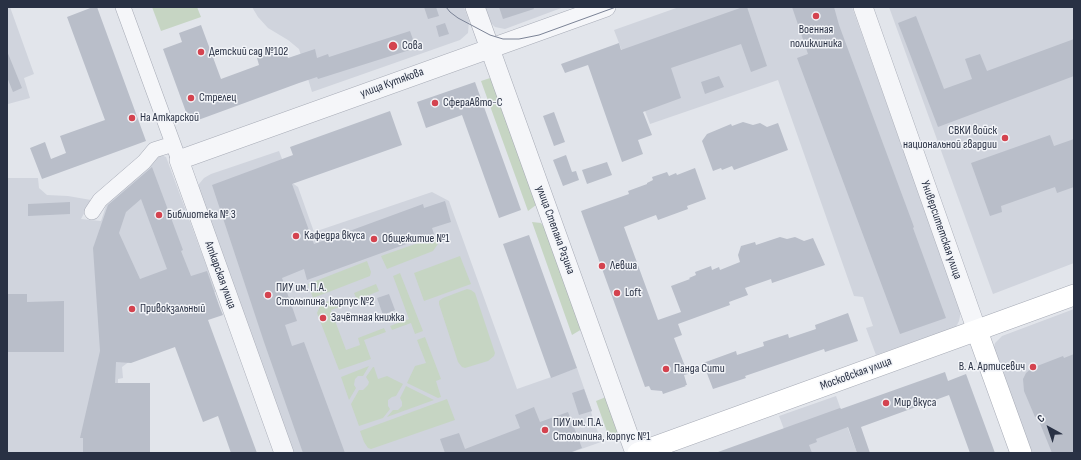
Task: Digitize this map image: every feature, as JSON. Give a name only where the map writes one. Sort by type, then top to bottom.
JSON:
[{"type":"main road","name":"Московская улица","points":[[636,453],[1074,295]]},
{"type":"main road","name":"Университетская улица","points":[[977,331],[1021,453]]},
{"type":"street","name":"Аткарская улица","points":[[123,7],[284,453]]},
{"type":"street","name":"улица Степана Разина","points":[[475,7],[636,453]]},
{"type":"street","name":"улица Кутякова","points":[[176,152],[519,39],[606,7]]},
{"type":"street","name":"Университетская улица","points":[[863,7],[977,331]]},
{"type":"street","points":[[92,212],[100,200],[144,162],[154,150],[176,152]]},
{"type":"shaded area","points":[[7,7],[10,7],[34,74],[24,78],[30,98],[8,104]]},
{"type":"shaded area","points":[[252,7],[464,7],[469,21],[468,33],[460,40],[312,92],[299,49],[288,40],[268,28],[258,17]]},
{"type":"shaded area","points":[[485,7],[564,7],[505,29],[495,27],[490,22]]},
{"type":"shaded area","points":[[679,7],[852,7],[961,311],[956,327],[876,355],[866,328],[873,326],[863,297],[854,296],[778,80],[650,124],[614,30]]},
{"type":"shaded area","name":"СВКИ войск национальной гвардии","points":[[889,7],[1074,7],[1074,263],[993,294]]},
{"type":"shaded area","points":[[279,151],[291,182],[298,187],[314,232],[432,192],[449,201],[517,389],[577,368],[601,442],[570,453],[294,453],[198,191],[199,184],[204,178],[211,174]]},
{"type":"shaded area","points":[[159,154],[166,157],[216,292],[134,322],[130,361],[122,367],[123,378],[118,379],[117,447],[112,447],[111,453],[7,453],[7,178],[38,178],[39,188],[47,195],[68,196],[91,200],[81,219],[101,221],[108,200]]},
{"type":"shaded area","points":[[1074,309],[1074,453],[1030,453],[993,352],[995,343],[1002,336]]},
{"type":"shaded area","points":[[836,396],[857,453],[793,453],[779,416]]},
{"type":"green space","points":[[152,7],[197,7],[201,17],[161,31]]},
{"type":"green space","points":[[493,77],[536,205],[528,211],[481,81]]},
{"type":"green space","points":[[532,222],[541,223],[547,231],[582,329],[572,335]]},
{"type":"green space","points":[[438,236],[438,244],[433,251],[387,269],[381,256]]},
{"type":"green space","points":[[460,256],[471,284],[424,301],[414,273]]},
{"type":"green space","points":[[367,261],[371,272],[370,276],[313,298],[308,284]]},
{"type":"green space","points":[[400,273],[423,331],[415,334],[411,323],[392,330],[390,326],[409,319],[393,276]]},
{"type":"green space","points":[[376,284],[379,291],[357,300],[354,293]]},
{"type":"green space","points":[[467,289],[475,293],[495,353],[494,356],[488,361],[465,368],[458,362],[439,301]]},
{"type":"green space","points":[[337,298],[344,300],[348,304],[331,310],[346,350],[360,345],[358,338],[384,328],[386,332],[364,340],[371,359],[339,370],[317,313],[323,303]]},
{"type":"green space","points":[[425,337],[441,379],[436,381],[441,397],[438,398],[407,383],[415,366],[426,363],[417,340]]},
{"type":"green space","points":[[369,366],[363,376],[358,376],[355,379],[354,385],[356,388],[349,400],[341,377]]},
{"type":"green space","points":[[373,367],[378,379],[387,376],[403,384],[396,396],[388,400],[388,406],[390,409],[383,418],[359,426],[351,404],[359,390],[363,390],[368,385],[369,382],[366,377]]},
{"type":"green space","points":[[406,386],[434,400],[387,417],[393,410],[398,410],[402,406],[400,398]]},
{"type":"green space","points":[[606,397],[620,437],[610,440],[596,401]]},
{"type":"green space","points":[[447,399],[455,420],[371,449],[368,448],[364,442],[360,431]]},
{"type":"building","points":[[93,7],[97,7],[146,141],[42,179],[30,148],[45,142],[51,159],[66,153],[60,136],[105,120],[67,17]]},
{"type":"building","points":[[424,7],[436,7],[439,16],[428,19]]},
{"type":"building","points":[[499,7],[533,7],[534,9],[503,19]]},
{"type":"building","points":[[743,7],[747,7],[767,66],[751,72],[741,44],[671,68],[681,98],[643,112],[652,135],[638,140],[643,154],[622,162],[588,65],[565,73],[561,64],[619,43],[621,50]]},
{"type":"building","points":[[792,7],[834,7],[839,25],[946,318],[900,334],[797,58],[808,54]]},
{"type":"building","points":[[916,16],[944,89],[972,79],[965,59],[980,54],[987,71],[1074,39],[1074,76],[938,127],[898,23]]},
{"type":"building","points":[[445,23],[449,34],[439,37],[436,26]]},
{"type":"building","points":[[201,25],[221,79],[259,65],[257,58],[285,48],[288,58],[315,49],[317,58],[328,54],[329,57],[410,31],[416,48],[318,79],[317,77],[190,123],[163,49],[182,42],[179,33]]},
{"type":"building","points":[[7,51],[22,88],[13,92],[7,77]]},
{"type":"building","points":[[719,76],[724,87],[705,94],[701,82]]},
{"type":"building","points":[[475,82],[521,210],[499,218],[462,115],[426,128],[417,102]]},
{"type":"building","name":"ПИУ им. П.А. Столыпина, корпус №2","points":[[390,111],[402,145],[292,184],[314,244],[423,204],[424,208],[445,201],[451,222],[432,228],[434,234],[307,280],[304,269],[282,278],[297,321],[285,325],[292,346],[304,342],[345,453],[303,453],[264,342],[212,185],[293,155],[290,147]]},
{"type":"building","points":[[554,112],[565,142],[554,146],[543,116]]},
{"type":"building","points":[[743,122],[753,125],[760,123],[767,127],[778,123],[788,150],[734,170],[732,166],[722,170],[721,168],[713,171],[702,141],[707,134],[731,124],[732,126]]},
{"type":"building","points":[[1050,135],[1054,146],[1074,139],[1074,187],[1057,193],[1055,187],[1001,206],[1002,212],[990,216],[971,163]]},
{"type":"building","points":[[566,155],[572,172],[576,171],[579,180],[563,186],[553,160]]},
{"type":"building","points":[[607,162],[612,175],[587,184],[582,170]]},
{"type":"building","points":[[152,167],[183,250],[181,251],[191,276],[207,271],[223,315],[208,320],[257,453],[231,453],[218,416],[203,422],[175,347],[131,363],[116,362],[115,383],[150,383],[150,452],[83,453],[83,438],[80,438],[100,351],[93,248],[108,205]],"holes":[[[141,199],[167,269],[140,279],[119,233],[126,212]]]},
{"type":"building","points":[[695,168],[706,199],[687,206],[688,209],[658,220],[656,215],[624,227],[658,320],[681,312],[671,286],[690,279],[689,278],[696,275],[695,272],[711,266],[712,270],[719,267],[720,270],[740,262],[738,255],[741,246],[755,242],[756,245],[780,237],[787,239],[795,237],[804,241],[813,238],[825,265],[772,283],[771,279],[745,288],[748,295],[729,302],[730,305],[678,324],[682,335],[674,338],[688,374],[684,375],[687,385],[663,394],[662,391],[651,390],[649,386],[645,387],[581,211],[629,194],[628,191],[647,184],[653,180],[652,177],[667,172],[669,176],[676,173],[677,175]]},
{"type":"building","points":[[70,202],[70,214],[28,216],[28,204]]},
{"type":"building","points":[[529,235],[577,368],[551,378],[503,244]]},
{"type":"building","points":[[7,294],[27,294],[27,302],[64,301],[64,352],[7,352]]},
{"type":"building","points":[[389,294],[395,310],[383,315],[377,298]]},
{"type":"building","points":[[848,313],[858,341],[825,352],[824,349],[745,376],[746,378],[713,389],[703,363],[736,351],[737,355],[764,346],[763,342],[788,334],[789,338],[816,329],[815,325]]},
{"type":"building","points":[[1074,354],[1074,453],[1052,453],[1037,416],[1035,417],[1024,391],[1023,379],[1026,373],[1032,368],[1063,356],[1064,358]]},
{"type":"building","points":[[945,372],[948,381],[966,374],[995,453],[970,453],[949,395],[861,427],[870,453],[857,453],[848,427],[816,439],[817,442],[809,445],[812,453],[718,453],[840,408],[841,409]]},
{"type":"building","points":[[584,389],[592,411],[579,415],[572,393]]},
{"type":"building","name":"ПИУ им. П.А. Столыпина, корпус №1","points":[[534,407],[540,422],[568,412],[582,448],[569,453],[445,453],[440,439],[459,433],[465,449],[520,428],[515,415]]},
{"type":"tram line","points":[[446,7],[458,18],[490,35],[503,39],[519,39],[539,35],[616,7]]},
{"type":"place","name":"Военная поликлиника","points":[[816,16]]},
{"type":"place","name":"Сова","points":[[393,46]]},
{"type":"place","name":"Детский сад №102","points":[[201,52]]},
{"type":"place","name":"Стрелец","points":[[191,98]]},
{"type":"place","name":"СфераАвто-С","points":[[435,103]]},
{"type":"place","name":"На Аткарской","points":[[132,118]]},
{"type":"place","name":"СВКИ войск национальной гвардии","points":[[1005,138]]},
{"type":"place","name":"Библиотека № 3","points":[[159,215]]},
{"type":"place","name":"Кафедра вкуса","points":[[296,236]]},
{"type":"place","name":"Общежитие №1","points":[[374,239]]},
{"type":"place","name":"Левша","points":[[602,266]]},
{"type":"place","name":"Loft","points":[[617,293]]},
{"type":"place","name":"ПИУ им. П.А. Столыпина, корпус №2","points":[[268,295]]},
{"type":"place","name":"Привокзальный","points":[[132,309]]},
{"type":"place","name":"Зачётная книжка","points":[[323,318]]},
{"type":"place","name":"В. А. Артисевич","points":[[1033,367]]},
{"type":"place","name":"Панда Сити","points":[[666,369]]},
{"type":"place","name":"Мир вкуса","points":[[886,403]]},
{"type":"place","name":"ПИУ им. П.А. Столыпина, корпус №1","points":[[545,430]]}]
